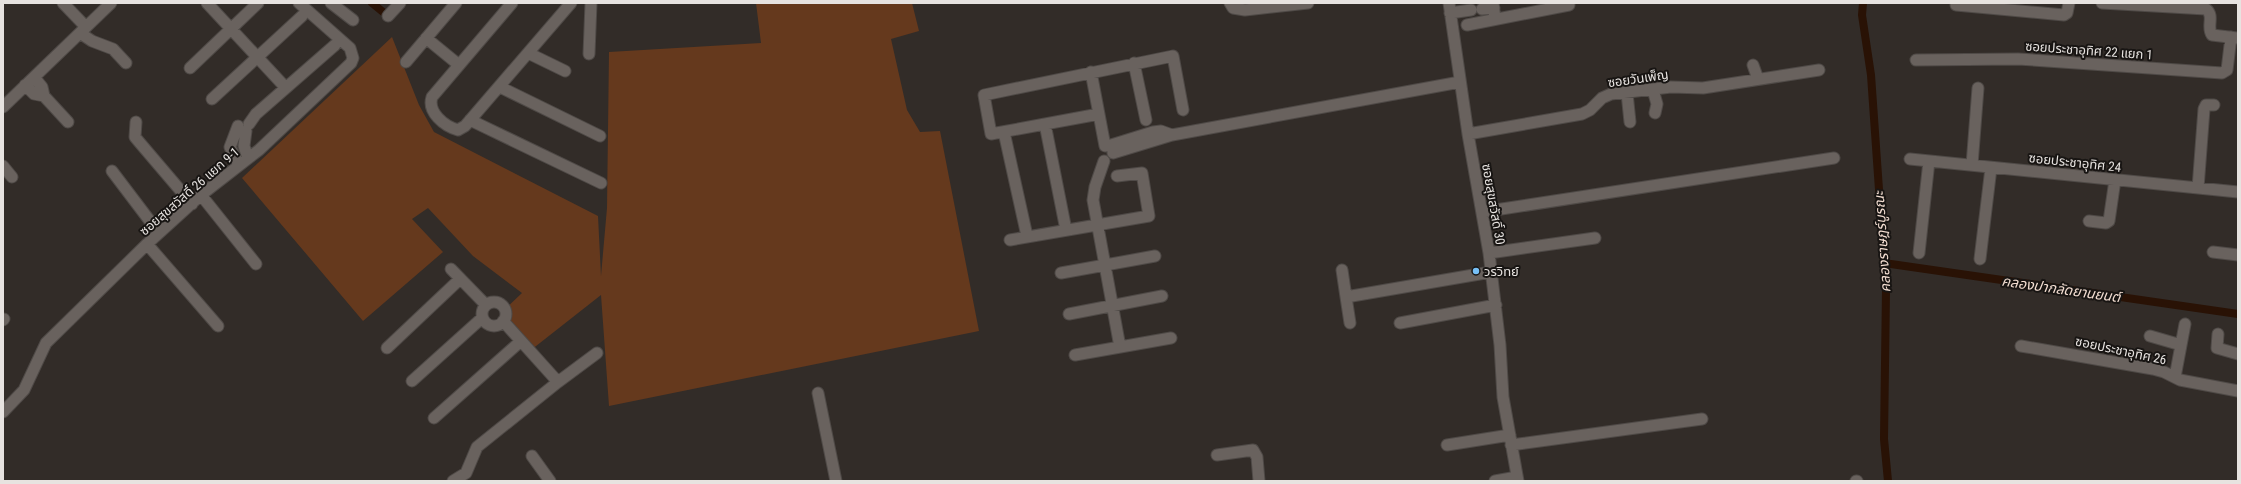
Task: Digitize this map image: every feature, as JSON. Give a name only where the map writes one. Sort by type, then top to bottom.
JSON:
[{"type":"street","points":[[63,3],[92,41],[113,49],[126,63]]},
{"type":"street","points":[[3,107],[112,3]]},
{"type":"street","points":[[207,3],[286,88]]},
{"type":"street","points":[[190,68],[258,3]]},
{"type":"street","name":"ซอยสุขสวัสดิ์ 26 แยก 9-1","points":[[3,412],[24,390],[46,343],[147,244],[201,195],[244,161],[330,84],[351,63],[353,58],[350,48],[299,3]]},
{"type":"street","points":[[331,3],[353,20]]},
{"type":"street","points":[[388,16],[400,3]]},
{"type":"street","points":[[406,62],[456,3]]},
{"type":"street","points":[[512,3],[432,97],[430,108],[433,112],[458,130],[470,120],[500,87],[569,4]]},
{"type":"street","points":[[589,54],[591,3]]},
{"type":"street","points":[[1230,3],[1233,8],[1245,10],[1308,3]]},
{"type":"street","points":[[1956,5],[2025,7],[2064,15],[2067,13],[2069,3]]},
{"type":"street","points":[[2102,3],[2206,9],[2211,16],[2210,32],[2212,35],[2235,38]]},
{"type":"street","points":[[1450,8],[1494,10],[1569,5]]},
{"type":"street","name":"ซอยสุขสวัสดิ์ 30","points":[[1450,8],[1468,134],[1489,253],[1496,305],[1504,396],[1517,479]]},
{"type":"street","points":[[1467,24],[1494,10]]},
{"type":"street","points":[[212,99],[302,16]]},
{"type":"street","points":[[426,38],[459,65]]},
{"type":"street","name":"ซอยประชาอุทิศ 22 แยก 1","points":[[1916,60],[2018,60],[2222,73],[2227,70],[2235,38]]},
{"type":"street","points":[[244,161],[230,147],[242,129],[256,114],[335,45]]},
{"type":"street","points":[[528,53],[565,71]]},
{"type":"street","points":[[1099,114],[991,134],[984,95],[1173,56],[1183,110]]},
{"type":"street","points":[[1134,64],[1146,120]]},
{"type":"street","points":[[1753,65],[1758,79]]},
{"type":"street","name":"ซอยวันเพ็ญ","points":[[1468,134],[1582,114],[1590,110],[1602,98],[1627,93],[1677,87],[1703,88],[1819,70]]},
{"type":"street","points":[[1091,72],[1108,152],[1093,193],[1120,347]]},
{"type":"street","points":[[34,77],[42,87],[44,96],[68,122]]},
{"type":"street","points":[[1108,152],[1153,132],[1161,132],[1172,135],[1460,82]]},
{"type":"street","points":[[25,85],[34,94],[44,96]]},
{"type":"street","points":[[500,87],[600,136]]},
{"type":"street","points":[[1972,165],[1978,88]]},
{"type":"street","points":[[1653,90],[1657,104],[1656,114]]},
{"type":"street","points":[[1627,93],[1630,122]]},
{"type":"street","points":[[2198,188],[2204,109],[2206,105],[2214,105]]},
{"type":"street","points":[[470,120],[601,183]]},
{"type":"street","points":[[136,122],[136,136],[140,143],[192,204]]},
{"type":"street","points":[[1045,124],[1066,230]]},
{"type":"street","points":[[1004,132],[1027,236]]},
{"type":"street","points":[[1482,212],[1834,158]]},
{"type":"street","name":"ซอยประชาอุทิศ 24","points":[[1910,159],[2238,192]]},
{"type":"street","points":[[1919,253],[1929,161]]},
{"type":"street","points":[[3,166],[12,177]]},
{"type":"street","points":[[1980,259],[1991,168]]},
{"type":"street","points":[[112,171],[160,233]]},
{"type":"street","points":[[1010,240],[1149,216],[1142,173],[1117,176]]},
{"type":"street","points":[[2088,221],[2106,223],[2108,221],[2115,180]]},
{"type":"street","points":[[201,195],[256,264]]},
{"type":"street","points":[[1489,253],[1595,238]]},
{"type":"street","points":[[147,244],[218,326]]},
{"type":"street","points":[[2213,252],[2238,255]]},
{"type":"street","points":[[1061,273],[1155,256]]},
{"type":"street","points":[[451,269],[486,305]]},
{"type":"street","points":[[1342,270],[1350,323]]},
{"type":"street","points":[[1346,297],[1491,272]]},
{"type":"street","points":[[387,348],[460,279]]},
{"type":"street","points":[[1069,314],[1162,296]]},
{"type":"street","points":[[497,303],[503,307],[506,314],[503,321],[494,326],[487,324],[482,318],[482,311],[486,305],[497,303]]},
{"type":"street","points":[[1400,323],[1496,305]]},
{"type":"street","points":[[412,381],[482,318]]},
{"type":"street","points":[[503,321],[558,382]]},
{"type":"street","points":[[2175,377],[2185,324]]},
{"type":"street","points":[[2218,334],[2217,348],[2238,354]]},
{"type":"street","points":[[2150,336],[2181,345]]},
{"type":"street","points":[[1075,356],[1171,338]]},
{"type":"street","points":[[434,418],[521,341]]},
{"type":"street","name":"ซอยประชาอุทิศ 26","points":[[2021,346],[2146,367],[2180,380],[2238,391]]},
{"type":"street","points":[[454,481],[466,473],[477,446],[597,353]]},
{"type":"street","points":[[818,393],[836,481]]},
{"type":"street","points":[[1447,445],[1511,440],[1702,419]]},
{"type":"street","points":[[1217,455],[1253,450],[1257,457],[1259,481]]},
{"type":"street","points":[[532,456],[550,481]]},
{"type":"street","points":[[1495,481],[1517,479]]},
{"type":"shaded area","points":[[756,3],[912,3],[919,31],[891,39],[907,110],[920,132],[940,131],[979,331],[609,406],[601,295],[531,350],[506,321],[506,308],[522,293],[473,256],[428,208],[412,219],[443,252],[363,321],[242,178],[392,37],[419,105],[434,132],[598,216],[601,276],[607,208],[609,52],[761,43]]},
{"type":"waterway","points":[[372,3],[383,12]]},
{"type":"waterway","name":"คลองราษฎร์บูรณะ","points":[[1863,3],[1862,15],[1871,75],[1886,290],[1884,439],[1888,481]]},
{"type":"waterway","name":"คลองปากลัดยานยนต์","points":[[1884,263],[2238,314]]},
{"type":"place","name":"วรวิทย์","points":[[1476,271]]}]
